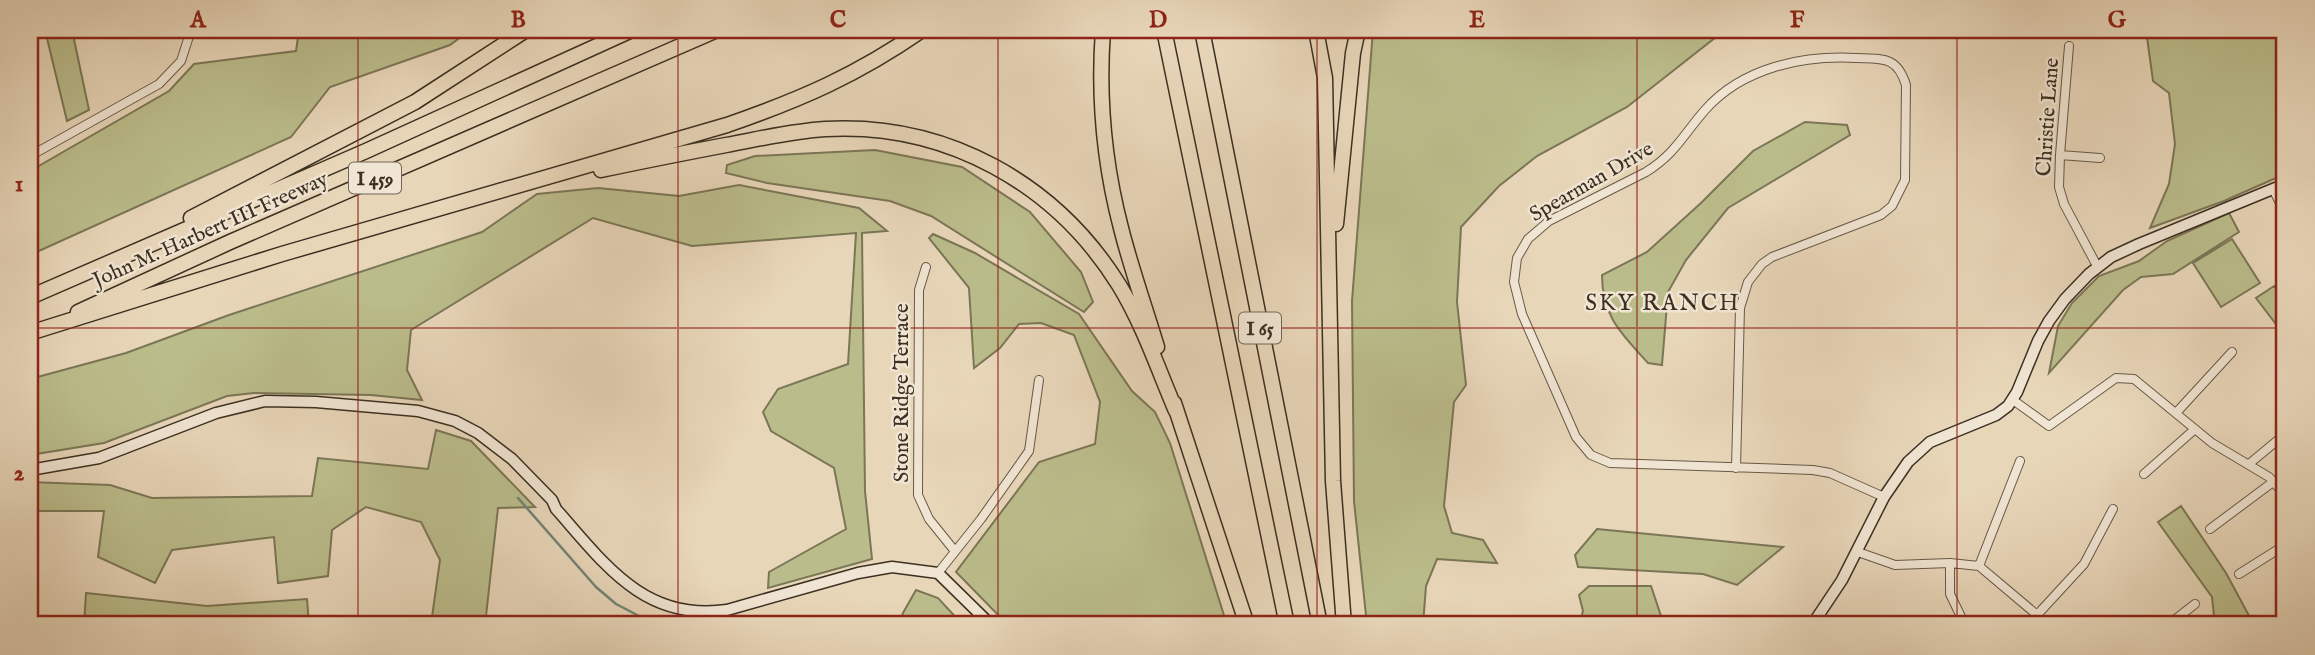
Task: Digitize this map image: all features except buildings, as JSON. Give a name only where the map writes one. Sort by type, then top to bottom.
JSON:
[{"type":"highway","points":[[81,275],[415,103],[526,30]]},
{"type":"highway","name":"John M. Harbert III Freeway","points":[[30,297],[366,151],[632,30]]},
{"type":"highway","name":"John M. Harbert III Freeway","points":[[33,333],[242,237],[717,30]]},
{"type":"highway","points":[[33,333],[282,254],[727,125],[780,107],[832,85],[922,30]]},
{"type":"highway","points":[[1103,30],[1103,130],[1121,229],[1176,411],[1247,625]]},
{"type":"highway","name":"I 65","points":[[1164,30],[1287,625]]},
{"type":"highway","name":"I 65","points":[[1202,30],[1321,625]]},
{"type":"highway","points":[[1316,30],[1325,78],[1333,481],[1344,625]]},
{"type":"highway","points":[[1330,260],[1340,195],[1351,66],[1358,30]]},
{"type":"highway","points":[[523,185],[778,135],[826,129],[904,134],[960,150],[991,164],[1039,194],[1091,245],[1116,280],[1130,306],[1176,411]]},
{"type":"street","points":[[30,156],[159,84],[181,61],[191,30]]},
{"type":"street","name":"Christie Lane","points":[[2069,46],[2060,155],[2061,195],[2097,266]]},
{"type":"street","name":"Spearman Drive","points":[[1736,468],[1740,308],[1748,282],[1762,264],[1772,257],[1881,215],[1892,206],[1905,180],[1906,85],[1902,72],[1886,59],[1804,59],[1756,74],[1711,104],[1682,142],[1662,161],[1549,222],[1528,239],[1517,258],[1514,282],[1522,314],[1570,426],[1591,455],[1610,463],[1736,468],[1794,468],[1830,473],[1884,497]]},
{"type":"street","points":[[2060,155],[2100,158]]},
{"type":"street","points":[[1814,625],[1858,552],[1884,497],[1901,471],[1920,449],[1937,438],[1996,415],[2013,400],[2049,321],[2065,299],[2097,266],[2146,240],[2285,184]]},
{"type":"street","points":[[2273,189],[2285,213]]},
{"type":"street","name":"Stone Ridge Terrace","points":[[926,267],[919,290],[918,495],[929,519],[954,550]]},
{"type":"street","points":[[2176,413],[2232,352]]},
{"type":"street","points":[[2013,400],[2049,426],[2116,378],[2134,379],[2212,443],[2249,464],[2285,495]]},
{"type":"street","points":[[938,573],[976,526],[1029,451],[1039,380]]},
{"type":"street","points":[[30,470],[99,458],[216,413],[265,401],[316,402],[418,411],[455,421],[478,433],[512,459],[552,500],[556,509],[607,567],[659,604],[709,612],[743,606],[858,573],[892,567],[938,573],[991,625]]},
{"type":"street","points":[[2144,474],[2195,429]]},
{"type":"street","points":[[2249,464],[2285,434]]},
{"type":"street","points":[[1979,566],[2020,461]]},
{"type":"street","points":[[2210,529],[2273,482]]},
{"type":"street","points":[[2037,615],[2084,564],[2113,509]]},
{"type":"street","points":[[2239,573],[2285,545]]},
{"type":"street","points":[[1858,552],[1895,565],[1950,563],[1979,566],[2049,625]]},
{"type":"street","points":[[1950,563],[1950,594],[1965,625]]},
{"type":"street","points":[[2168,625],[2195,604]]},
{"type":"green space","points":[[45,30],[72,30],[89,110],[67,121]]},
{"type":"green space","points":[[299,30],[470,30],[450,45],[330,87],[291,137],[30,255],[30,171],[169,91],[194,64],[296,51]]},
{"type":"green space","points":[[1373,30],[1725,30],[1627,107],[1537,156],[1499,186],[1461,227],[1457,302],[1466,385],[1454,402],[1444,506],[1452,533],[1483,540],[1497,563],[1437,559],[1426,586],[1423,625],[1367,625],[1354,501],[1352,301]]},
{"type":"green space","points":[[2146,30],[2281,30],[2285,61],[2285,174],[2224,201],[2150,228],[2169,184],[2175,144],[2169,93],[2153,81]]},
{"type":"green space","points":[[1805,122],[1847,125],[1850,135],[1728,208],[1686,260],[1668,292],[1662,365],[1648,363],[1615,324],[1606,302],[1602,275],[1647,252],[1753,151]]},
{"type":"green space","points":[[875,150],[962,167],[1030,212],[1081,272],[1093,302],[1084,312],[931,216],[890,201],[767,183],[726,173],[727,165],[755,156]]},
{"type":"green space","points":[[739,185],[859,208],[887,231],[862,233],[865,491],[872,559],[768,588],[769,572],[846,529],[834,468],[771,431],[763,412],[778,389],[848,364],[856,233],[692,246],[593,218],[411,330],[407,370],[422,400],[371,395],[254,393],[227,396],[104,443],[30,455],[30,379],[126,353],[229,315],[482,232],[537,194],[598,188],[679,196]]},
{"type":"green space","points":[[2229,213],[2239,232],[2173,274],[2141,277],[2123,290],[2049,373],[2058,326],[2072,303],[2099,276],[2139,261],[2167,241]]},
{"type":"green space","points":[[933,234],[975,253],[1079,314],[1132,391],[1155,412],[1170,443],[1227,625],[1008,625],[956,572],[1039,462],[1095,444],[1100,402],[1074,335],[1041,323],[1019,324],[1000,348],[974,368],[969,288],[929,238]]},
{"type":"green space","points":[[2232,239],[2260,283],[2221,307],[2193,263]]},
{"type":"green space","points":[[2274,286],[2285,300],[2285,336],[2256,298]]},
{"type":"green space","points":[[436,430],[471,441],[535,507],[498,508],[485,625],[431,624],[440,560],[421,522],[366,507],[332,530],[328,576],[278,583],[274,537],[172,550],[155,583],[98,557],[104,511],[30,511],[30,482],[110,485],[152,498],[312,496],[318,458],[428,469]]},
{"type":"green space","points":[[2181,506],[2226,573],[2254,625],[2215,625],[2212,597],[2158,522]]},
{"type":"green space","points":[[1597,529],[1783,547],[1737,585],[1703,574],[1578,567],[1575,555]]},
{"type":"green space","points":[[1589,586],[1651,586],[1664,625],[1579,625],[1583,611],[1579,595]]},
{"type":"green space","points":[[916,590],[938,598],[963,625],[899,625]]},
{"type":"green space","points":[[86,593],[207,606],[307,599],[309,625],[84,625]]},
{"type":"waterway","points":[[518,498],[596,587],[616,604],[641,617],[649,625]]},
{"type":"district","name":"SKY RANCH","points":[[1663,302]]}]
